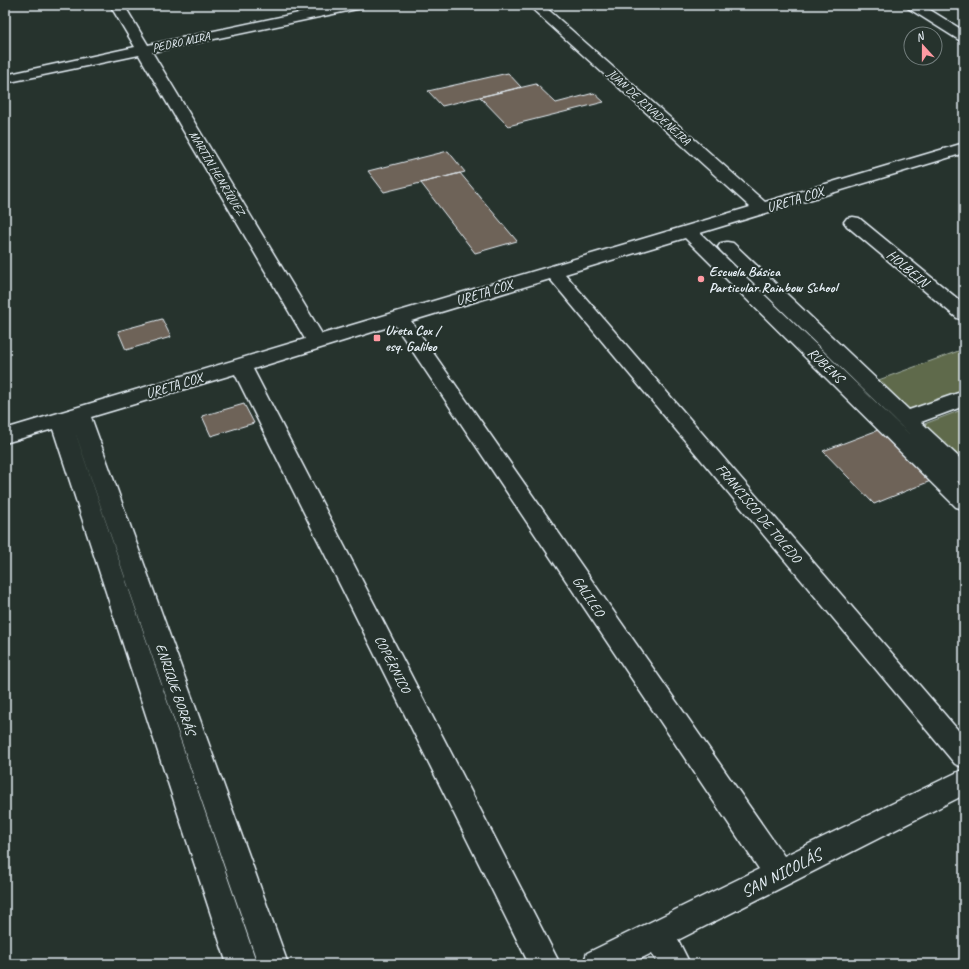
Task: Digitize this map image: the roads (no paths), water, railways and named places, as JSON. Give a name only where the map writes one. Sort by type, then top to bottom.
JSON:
[{"type":"street","name":"MARTÍN HENRÍQUEZ","points":[[117,5],[317,342]]},
{"type":"street","name":"PEDRO MIRA","points":[[5,79],[357,5]]},
{"type":"street","name":"JUAN DE RIVADENEIRA","points":[[535,5],[762,208]]},
{"type":"street","points":[[913,5],[964,37]]},
{"type":"street","name":"URETA COX","points":[[5,436],[762,208],[960,153]]},
{"type":"street","name":"HOLBEIN","points":[[870,217],[964,299]]},
{"type":"street","name":"HOLBEIN","points":[[853,222],[964,314]]},
{"type":"street","name":"RUBENS","points":[[696,228],[907,419],[964,475]]},
{"type":"street","name":"RUBENS","points":[[696,228],[964,501]]},
{"type":"street","name":"FRANCISCO DE TOLEDO","points":[[553,271],[964,756]]},
{"type":"street","name":"GALILEO","points":[[399,317],[779,874]]},
{"type":"street","name":"COPÉRNICO","points":[[241,365],[546,964]]},
{"type":"street","points":[[907,419],[964,398]]},
{"type":"street","name":"ENRIQUE BORRÁS","points":[[69,416],[242,964]]},
{"type":"street","name":"ENRIQUE BORRÁS","points":[[69,416],[273,964]]},
{"type":"street","name":"SAN NICOLÁS","points":[[598,964],[964,781]]},
{"type":"street","points":[[658,934],[675,964]]},
{"type":"place","name":"Escuela Básica Particular Rainbow School","points":[[701,279]]},
{"type":"place","name":"Ureta Cox / esq. Galileo","points":[[377,338]]}]
